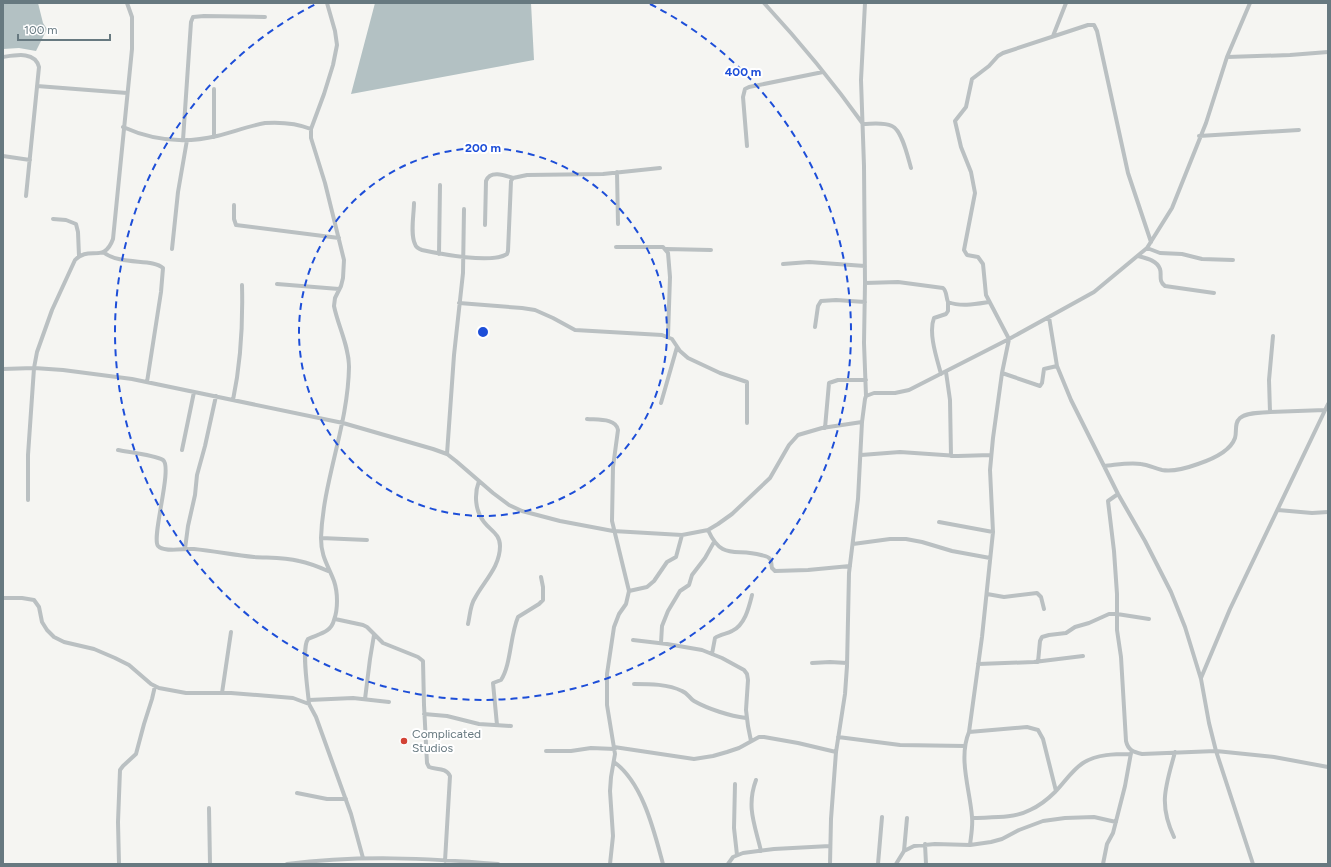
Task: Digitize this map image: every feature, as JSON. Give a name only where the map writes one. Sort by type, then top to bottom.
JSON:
[{"type":"street","points":[[28,500],[28,455],[34,368],[37,352],[52,310],[75,260],[79,256],[104,252],[111,246],[115,226],[123,127],[132,49],[133,26],[128,3]]},
{"type":"street","points":[[328,3],[336,31],[337,45],[333,65],[311,127],[312,146],[325,183],[344,260],[343,278],[334,298],[334,306],[348,353],[349,366],[343,423],[327,490],[321,538],[323,559],[336,589],[337,597],[335,619],[329,630],[306,641],[305,655],[309,702],[346,799],[363,858]]},
{"type":"street","points":[[764,3],[823,72],[863,124]]},
{"type":"street","points":[[830,864],[836,752],[845,694],[850,566],[861,455],[862,422],[866,396],[864,344],[865,266],[863,124],[861,80],[865,3]]},
{"type":"street","points":[[1053,36],[1066,3]]},
{"type":"street","points":[[866,396],[874,393],[901,392],[920,385],[1009,339],[1094,292],[1148,248],[1172,208],[1206,123],[1227,57],[1250,3]]},
{"type":"street","points":[[172,249],[185,140],[191,22],[193,17],[265,18]]},
{"type":"street","points":[[970,845],[972,818],[966,770],[965,741],[969,732],[987,594],[993,532],[990,470],[991,455],[1002,373],[1009,339],[989,302],[985,289],[984,264],[978,258],[966,255],[964,250],[974,193],[971,172],[961,147],[955,121],[966,107],[970,82],[975,76],[989,66],[998,56],[1004,53],[1088,25],[1094,25],[1128,173],[1151,242]]},
{"type":"street","points":[[1227,57],[1328,52]]},
{"type":"street","points":[[3,56],[26,55],[35,58],[39,67],[26,196]]},
{"type":"street","points":[[747,146],[743,97],[745,89],[823,72]]},
{"type":"street","points":[[37,86],[127,93]]},
{"type":"street","points":[[214,90],[214,137]]},
{"type":"street","points":[[123,127],[162,140],[185,140],[214,137],[265,123],[275,122],[311,127]]},
{"type":"street","points":[[863,124],[888,125],[896,128],[900,135],[911,168]]},
{"type":"street","points":[[1200,136],[1299,130]]},
{"type":"street","points":[[3,156],[30,160]]},
{"type":"street","points":[[485,225],[486,181],[490,175],[499,175],[512,178],[527,175],[576,175],[660,168]]},
{"type":"street","points":[[617,172],[618,224]]},
{"type":"street","points":[[414,203],[413,231],[415,244],[418,248],[439,254],[464,258],[500,257],[507,254],[508,251],[512,178]]},
{"type":"street","points":[[439,254],[440,185]]},
{"type":"street","points":[[234,204],[234,219],[236,225],[339,238]]},
{"type":"street","points":[[447,454],[454,355],[464,258],[464,209]]},
{"type":"street","points":[[53,219],[66,220],[76,224],[78,232],[79,256]]},
{"type":"street","points":[[616,247],[659,247],[666,249],[711,250]]},
{"type":"street","points":[[1148,248],[1160,253],[1182,254],[1202,259],[1233,260]]},
{"type":"street","points":[[666,249],[669,257],[670,277],[668,336]]},
{"type":"street","points":[[104,252],[108,256],[118,260],[150,264],[161,266],[163,268],[147,382]]},
{"type":"street","points":[[1138,256],[1157,264],[1160,270],[1161,282],[1165,286],[1214,293]]},
{"type":"street","points":[[783,264],[809,262],[865,266]]},
{"type":"street","points":[[865,283],[898,282],[943,288],[945,290],[948,302],[947,313],[934,318],[932,324],[934,342],[941,374]]},
{"type":"street","points":[[277,284],[339,289]]},
{"type":"street","points":[[233,400],[238,379],[242,336],[242,285]]},
{"type":"street","points":[[815,326],[820,301],[836,300],[865,302]]},
{"type":"street","points":[[948,302],[964,305],[989,302]]},
{"type":"street","points":[[459,303],[535,310],[554,318],[575,330],[668,336],[672,339],[684,356],[720,373],[747,382],[747,423]]},
{"type":"street","points":[[1049,317],[1057,366],[1070,400],[1118,494],[1145,541],[1171,592],[1185,627],[1201,679],[1216,751],[1253,864]]},
{"type":"street","points":[[1270,412],[1269,380],[1273,336]]},
{"type":"street","points":[[660,403],[677,347]]},
{"type":"street","points":[[1002,373],[1040,386],[1042,383],[1044,368],[1057,366]]},
{"type":"street","points":[[3,369],[34,368],[80,371],[147,382],[343,423],[433,448],[447,454],[509,505],[522,511],[548,518],[614,531],[682,535],[708,530],[732,514],[767,481],[795,437],[801,433],[862,422]]},
{"type":"street","points":[[946,372],[950,400],[951,456]]},
{"type":"street","points":[[825,428],[829,383],[838,380],[866,380]]},
{"type":"street","points":[[182,450],[194,392]]},
{"type":"street","points":[[185,549],[188,526],[195,495],[197,475],[216,396]]},
{"type":"street","points":[[1201,679],[1230,609],[1328,404]]},
{"type":"street","points":[[1104,466],[1126,463],[1140,464],[1164,470],[1195,466],[1209,460],[1225,450],[1232,443],[1235,438],[1237,421],[1242,416],[1270,412],[1325,410]]},
{"type":"street","points":[[587,418],[609,421],[614,423],[618,430],[614,453],[612,496],[614,531],[627,578],[629,591],[626,604],[619,614],[614,627],[607,674],[607,705],[614,748],[614,762],[610,791],[613,836],[610,864]]},
{"type":"street","points":[[118,450],[152,457],[165,462],[166,468],[161,510],[156,537],[157,545],[164,549],[185,549],[300,561],[328,571]]},
{"type":"street","points":[[861,455],[900,452],[951,456],[991,455]]},
{"type":"street","points":[[468,624],[474,598],[496,566],[500,548],[498,536],[484,522],[480,515],[476,496],[476,489],[479,481]]},
{"type":"street","points":[[1103,864],[1107,844],[1112,836],[1128,776],[1131,752],[1127,747],[1126,741],[1121,657],[1117,630],[1114,551],[1108,501],[1118,494]]},
{"type":"street","points":[[1278,510],[1312,513],[1328,512]]},
{"type":"street","points":[[939,522],[993,532]]},
{"type":"street","points":[[708,530],[714,542],[724,550],[767,557],[771,560],[772,568],[775,571],[850,566]]},
{"type":"street","points":[[629,591],[647,587],[654,581],[667,562],[676,557],[682,535]]},
{"type":"street","points":[[321,538],[367,540]]},
{"type":"street","points":[[853,544],[906,538],[918,540],[952,551],[990,558]]},
{"type":"street","points":[[661,643],[662,626],[668,611],[680,591],[688,586],[692,575],[705,558],[714,542]]},
{"type":"street","points":[[497,725],[493,683],[501,680],[504,673],[518,617],[543,600],[541,578]]},
{"type":"street","points":[[987,594],[1004,597],[1037,593],[1041,597],[1044,609]]},
{"type":"street","points":[[712,654],[715,638],[737,628],[745,615],[752,595]]},
{"type":"street","points":[[3,598],[29,598],[34,600],[39,607],[42,622],[54,637],[64,642],[94,649],[109,655],[129,665],[145,680],[155,686],[177,692],[222,693],[293,698],[309,702],[365,699],[389,702]]},
{"type":"street","points":[[1038,662],[1040,641],[1042,637],[1066,633],[1075,627],[1089,624],[1106,615],[1117,614],[1149,619]]},
{"type":"street","points":[[335,619],[363,625],[383,643],[418,657],[423,661],[424,714],[428,766],[430,768],[446,771],[450,776],[446,861]]},
{"type":"street","points":[[222,693],[231,632]]},
{"type":"street","points":[[365,699],[374,635]]},
{"type":"street","points":[[633,640],[693,648],[712,654],[739,667],[747,674],[746,718],[752,741]]},
{"type":"street","points":[[978,664],[1038,662],[1083,656]]},
{"type":"street","points":[[812,663],[847,663]]},
{"type":"street","points":[[634,684],[657,685],[679,690],[686,693],[693,701],[726,714],[746,718]]},
{"type":"street","points":[[119,864],[118,822],[120,770],[136,754],[155,686]]},
{"type":"street","points":[[424,714],[448,716],[479,724],[511,726]]},
{"type":"street","points":[[969,732],[1027,727],[1038,730],[1043,739],[1056,791]]},
{"type":"street","points":[[546,750],[571,751],[591,748],[614,748],[694,759],[727,752],[739,748],[759,737],[764,737],[836,752]]},
{"type":"street","points":[[838,737],[900,745],[965,746]]},
{"type":"street","points":[[972,818],[1011,816],[1029,811],[1042,804],[1084,762],[1101,756],[1131,752],[1142,754],[1216,751],[1266,756],[1328,767]]},
{"type":"street","points":[[1174,837],[1166,815],[1164,801],[1165,787],[1175,752]]},
{"type":"street","points":[[614,762],[630,777],[636,788],[651,824],[663,864]]},
{"type":"street","points":[[756,780],[751,794],[751,808],[761,851]]},
{"type":"street","points":[[735,784],[734,828],[737,855]]},
{"type":"street","points":[[297,793],[327,799],[346,799]]},
{"type":"street","points":[[209,808],[210,864]]},
{"type":"street","points":[[878,864],[882,817]]},
{"type":"street","points":[[896,864],[904,851],[908,848],[925,844],[970,845],[991,842],[1002,839],[1019,830],[1043,821],[1094,817],[1116,822]]},
{"type":"street","points":[[904,851],[907,818]]},
{"type":"street","points":[[925,844],[926,864]]},
{"type":"street","points":[[728,864],[733,857],[737,855],[761,851],[830,846]]},
{"type":"street","points":[[287,864],[331,859],[363,858],[498,864]]},
{"type":"street","points":[[380,859],[380,864]]},
{"type":"shaded area","points":[[3,3],[38,3],[43,23],[47,29],[36,51],[19,48],[3,49]]},
{"type":"shaded area","points":[[375,3],[531,3],[534,60],[351,94]]},
{"type":"place","name":"Complicated Studios","points":[[404,741]]}]
